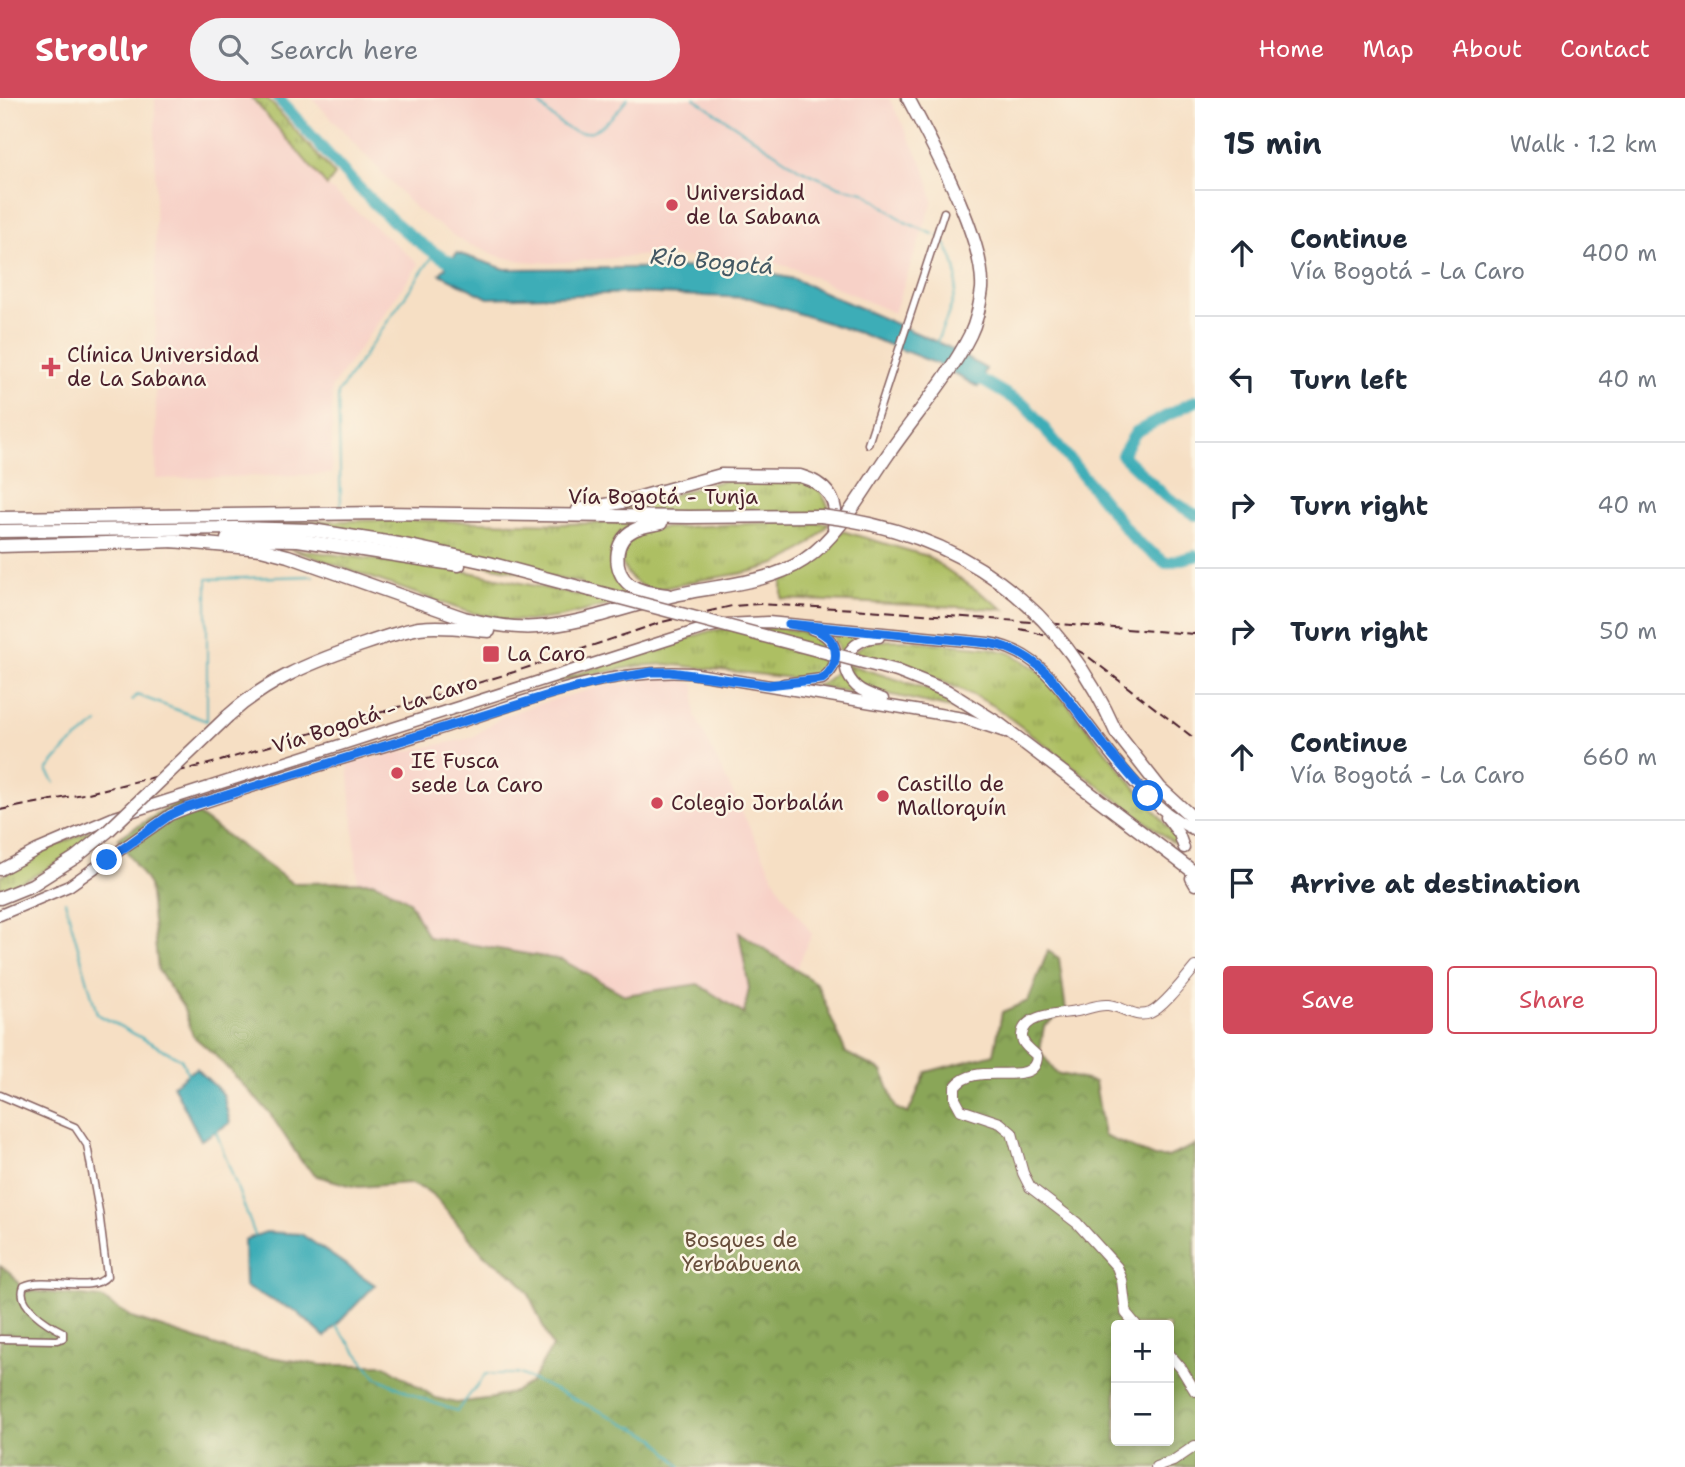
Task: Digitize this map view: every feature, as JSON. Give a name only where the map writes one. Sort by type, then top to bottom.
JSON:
[{"type":"highway","points":[[0,898],[32,885],[76,857],[108,831],[245,701],[277,679],[332,655],[419,628],[491,631],[570,622],[673,595],[776,574],[803,561],[833,530],[947,372],[975,324],[982,278],[977,251],[947,176],[908,98]]},
{"type":"highway","points":[[507,514],[598,507],[721,475],[786,475],[811,479],[828,492],[836,510],[833,530]]},
{"type":"highway","name":"Vía Bogotá - Tunja","points":[[0,518],[383,513],[821,516],[849,519],[902,531],[953,552],[1000,581],[1041,617],[1092,683],[1116,732],[1160,788],[1195,820]]},
{"type":"highway","points":[[673,595],[655,594],[632,586],[623,579],[618,569],[618,549],[627,534],[635,529],[689,517]]},
{"type":"highway","points":[[0,531],[288,528],[336,533],[489,562],[897,671],[947,691],[1015,736],[1194,878]]},
{"type":"highway","points":[[0,546],[248,539],[308,541],[436,561],[590,590]]},
{"type":"highway","points":[[172,541],[274,552],[330,569],[464,618],[497,626],[534,628]]},
{"type":"main road","name":"Vía Bogotá - La Caro","points":[[0,870],[37,850],[112,818],[705,628],[747,622],[1007,647],[1039,665],[1148,796],[1167,813],[1195,830]]},
{"type":"main road","points":[[768,685],[813,682],[829,674],[834,666],[835,648],[831,640],[815,630],[789,624]]},
{"type":"main road","points":[[908,709],[858,689],[846,668],[848,653],[860,640],[869,637],[945,639]]},
{"type":"main road","name":"Vía Bogotá - La Caro","points":[[0,915],[69,886],[185,808],[552,694],[652,672],[691,673],[963,718],[1015,736]]},
{"type":"main road","points":[[1148,796],[1175,828],[1184,848]]},
{"type":"street","points":[[868,444],[944,212]]},
{"type":"street","points":[[1132,1320],[1126,1313],[1122,1280],[1116,1267],[1077,1223],[1030,1187],[1023,1173],[1012,1133],[1000,1123],[961,1110],[955,1099],[955,1087],[967,1076],[980,1073],[1020,1074],[1032,1069],[1037,1056],[1025,1045],[1022,1036],[1025,1027],[1033,1020],[1097,1005],[1110,1005],[1133,1013],[1147,1014],[1163,1003],[1195,967]]},
{"type":"street","points":[[0,1095],[75,1127],[87,1145],[107,1276],[98,1282],[83,1285],[35,1282],[24,1286],[21,1292],[23,1300],[40,1317],[63,1332],[63,1338],[0,1339]]},
{"type":"street","points":[[1174,1360],[1195,1391]]},
{"type":"street","points":[[1156,1467],[1173,1461],[1195,1446]]},
{"type":"shaded area","points":[[155,98],[250,98],[327,186],[419,264],[332,387],[332,474],[156,479]]},
{"type":"shaded area","name":"Universidad de la Sabana","points":[[312,98],[889,98],[925,169],[933,201],[894,313],[793,268],[774,263],[652,255],[551,263],[524,261],[501,257],[463,242],[417,210]]},
{"type":"shaded area","points":[[677,678],[695,685],[695,715],[780,890],[812,934],[796,970],[740,932],[749,988],[744,1014],[698,984],[625,996],[562,960],[428,937],[409,901],[372,882],[358,882],[348,763],[471,738],[503,716],[612,684]]},
{"type":"green space","points":[[252,98],[267,98],[335,175],[327,186]]},
{"type":"green space","points":[[802,480],[817,485],[832,513],[602,515],[721,481]]},
{"type":"green space","points":[[405,520],[562,524],[644,522],[619,534],[611,555],[613,571],[621,585],[626,590],[647,596],[560,617],[528,621],[504,620],[468,612],[291,549],[464,571],[578,595],[582,583],[240,522]]},
{"type":"green space","points":[[782,522],[829,523],[815,539],[785,560],[734,575],[652,589],[637,583],[622,563],[621,556],[627,541],[645,529]]},
{"type":"green space","points":[[842,531],[927,556],[1004,609],[782,599],[782,581],[806,568]]},
{"type":"green space","points":[[741,626],[808,633],[828,642],[829,658],[826,669],[817,676],[801,679],[666,664],[637,666],[546,684],[710,631]]},
{"type":"green space","points":[[827,631],[863,634],[844,652],[861,694],[812,685],[830,678],[838,664],[838,646]]},
{"type":"green space","points":[[902,640],[990,648],[1011,653],[1042,673],[1172,832],[1183,850],[994,706],[943,682],[854,652],[869,641]]},
{"type":"green space","points":[[850,665],[931,690],[969,712],[870,690],[856,681]]},
{"type":"green space","name":"Bosques de Yerbabuena","points":[[179,801],[292,883],[372,882],[409,901],[428,937],[562,960],[625,995],[698,984],[744,1014],[749,988],[739,932],[817,984],[846,1053],[882,1071],[896,1108],[908,1114],[926,1072],[994,1054],[1002,1012],[1028,1001],[1048,951],[1059,958],[1066,1011],[1044,1026],[1040,1051],[1056,1073],[1095,1082],[1104,1136],[1154,1157],[1168,1157],[1195,1145],[1195,1467],[0,1467],[0,1266],[11,1273],[23,1290],[101,1298],[135,1319],[232,1351],[321,1365],[384,1365],[436,1398],[456,1403],[514,1392],[531,1382],[552,1347],[529,1294],[516,1277],[484,1255],[426,1190],[408,1183],[359,1187],[349,1185],[317,1176],[302,1162],[269,1112],[215,1055],[193,1036],[183,1007],[158,970],[149,885],[118,838]]},
{"type":"green space","points":[[106,824],[57,863],[0,891],[0,877],[45,850]]},
{"type":"water","points":[[457,253],[505,269],[737,267],[794,279],[948,347],[986,369],[978,387],[935,363],[859,333],[750,298],[633,293],[488,298],[440,274]]},
{"type":"water","points":[[196,1068],[223,1094],[230,1123],[201,1140],[173,1085]]},
{"type":"water","points":[[266,1232],[301,1234],[375,1285],[325,1337],[297,1312],[245,1287],[244,1240]]},
{"type":"waterway","name":"Río Bogotá","points":[[278,98],[341,169],[388,216],[413,238],[465,269]]},
{"type":"waterway","points":[[534,98],[560,123],[571,130],[581,132],[592,131],[603,125],[628,98]]},
{"type":"waterway","points":[[694,98],[799,169],[840,187],[864,192],[905,222],[933,234]]},
{"type":"waterway","points":[[936,344],[956,289],[954,264],[949,250],[939,236]]},
{"type":"waterway","points":[[341,507],[338,393],[435,253]]},
{"type":"waterway","name":"Río Bogotá","points":[[968,372],[1026,406],[1136,541],[1166,563],[1195,556]]},
{"type":"waterway","name":"Río Bogotá","points":[[1195,401],[1136,432],[1122,455],[1165,496],[1195,515]]},
{"type":"waterway","points":[[132,700],[137,695],[207,721],[207,579],[313,576]]},
{"type":"waterway","points":[[55,783],[47,770],[68,746],[98,723]]},
{"type":"waterway","points":[[65,901],[97,1014],[181,1059],[188,1074]]},
{"type":"waterway","points":[[215,1129],[255,1235]]},
{"type":"waterway","points":[[336,1326],[376,1377],[420,1398],[457,1411],[486,1374],[520,1374],[655,1438],[681,1467]]},
{"type":"railway","points":[[0,810],[88,793],[217,762],[514,672],[662,622],[732,606],[759,604],[854,609],[1195,634]]},
{"type":"railway","points":[[1020,629],[1054,639],[1086,655],[1195,739]]},
{"type":"place","name":"Universidad de la Sabana","points":[[672,205]]},
{"type":"place","name":"Clínica Universidad de La Sabana","points":[[51,367]]},
{"type":"place","name":"La Caro","points":[[491,654]]},
{"type":"place","name":"IE Fusca sede La Caro","points":[[397,773]]},
{"type":"place","name":"Castillo de Mallorquín","points":[[883,796]]},
{"type":"place","name":"Colegio Jorbalán","points":[[657,803]]},
{"type":"route","points":[[107,860],[170,815],[185,808],[579,686],[652,672],[691,673],[768,685],[822,679],[834,666],[835,648],[831,640],[815,630],[789,624],[988,643],[1019,652],[1050,676],[1148,796]]}]
